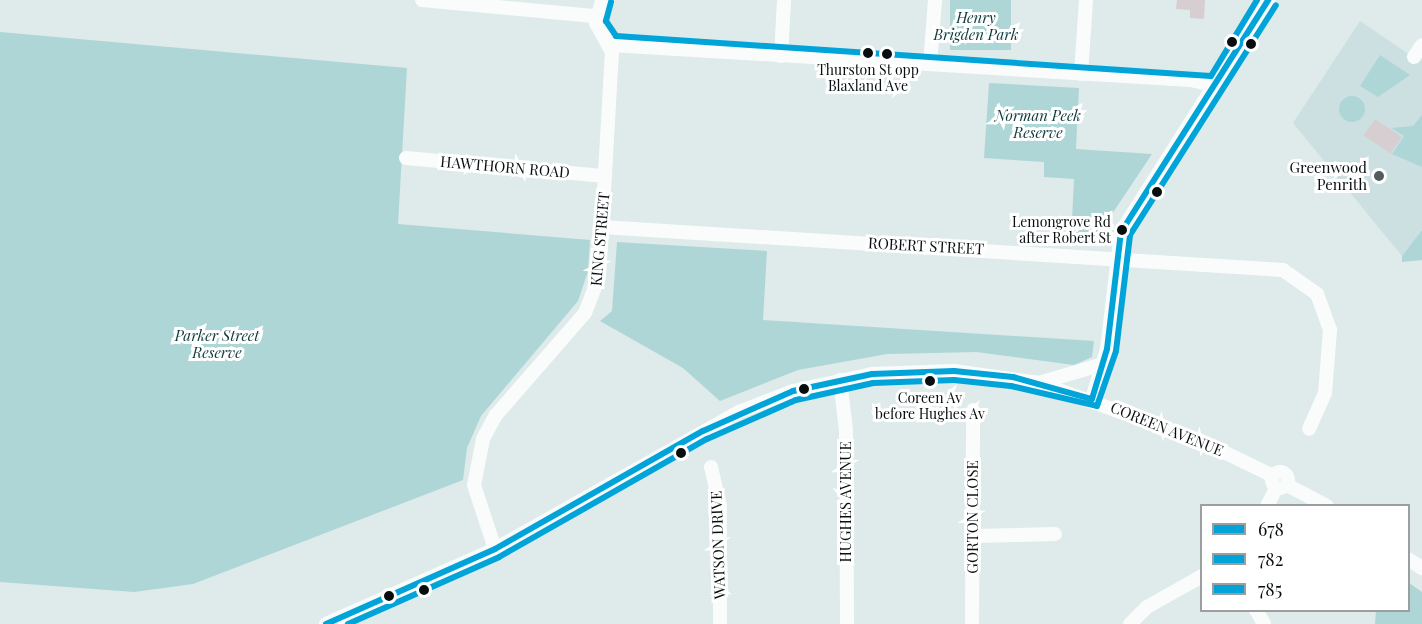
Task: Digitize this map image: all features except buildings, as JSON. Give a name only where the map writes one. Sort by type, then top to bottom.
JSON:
[{"type":"street","points":[[422,0],[596,16]]},
{"type":"street","points":[[602,0],[596,16],[596,27],[611,45],[1191,80],[1215,86]]},
{"type":"street","points":[[781,56],[784,0]]},
{"type":"street","points":[[930,64],[935,0]]},
{"type":"street","points":[[1081,74],[1086,0]]},
{"type":"street","points":[[1092,399],[1103,364],[1115,256],[1124,225],[1268,0]]},
{"type":"street","name":"KING STREET","points":[[495,549],[475,496],[480,447],[496,415],[590,304],[598,277],[611,45]]},
{"type":"street","points":[[1414,57],[1422,45]]},
{"type":"street","name":"HAWTHORN ROAD","points":[[406,158],[605,176]]},
{"type":"street","name":"ROBERT STREET","points":[[602,226],[1115,256],[1273,268],[1305,282],[1321,301],[1330,338],[1325,393],[1309,429]]},
{"type":"street","points":[[1040,383],[1103,364]]},
{"type":"street","name":"COREEN AVENUE","points":[[326,624],[495,549],[739,412],[840,380],[954,371],[1040,383],[1092,399],[1199,440],[1323,504]]},
{"type":"street","name":"HUGHES AVENUE","points":[[840,380],[846,430],[847,624]]},
{"type":"street","name":"GORTON CLOSE","points":[[972,624],[973,410]]},
{"type":"street","name":"WATSON DRIVE","points":[[711,466],[720,505],[720,624]]},
{"type":"street","points":[[1268,504],[1279,483]]},
{"type":"street","points":[[973,536],[1055,534]]},
{"type":"street","points":[[1130,624],[1147,607],[1200,577]]},
{"type":"shaded area","name":"Greenwood Penrith","points":[[1360,21],[1416,59],[1422,50],[1422,230],[1402,256],[1293,123]]},
{"type":"green space","name":"Henry Brigden Park","points":[[950,0],[1011,0],[1011,50],[950,50]]},
{"type":"green space","name":"Parker Street Reserve","points":[[0,32],[407,68],[398,224],[590,240],[588,271],[578,301],[481,416],[467,448],[463,480],[193,584],[134,592],[0,582]]},
{"type":"green space","points":[[1380,55],[1410,75],[1378,97],[1360,86]]},
{"type":"green space","name":"Norman Peek Reserve","points":[[989,83],[1079,88],[1076,149],[1152,154],[1094,241],[1071,240],[1074,179],[1044,177],[1044,162],[984,158]]},
{"type":"green space","points":[[1352,96],[1361,100],[1365,109],[1361,118],[1352,122],[1343,118],[1339,109],[1343,100]]},
{"type":"green space","points":[[1422,115],[1422,167],[1392,154],[1404,136],[1391,128],[1413,126]]},
{"type":"green space","points":[[1422,230],[1422,260],[1402,262],[1402,256]]},
{"type":"green space","points":[[617,242],[767,251],[763,320],[1094,341],[1092,357],[1074,365],[976,352],[887,354],[798,370],[720,401],[683,368],[600,321],[612,311]]},
{"type":"green space","points":[[1410,584],[1422,592],[1422,624],[1375,624],[1376,612],[1410,612]]},
{"type":"transit line","name":"785","points":[[611,2],[606,21],[616,36],[1211,76],[1257,0]]},
{"type":"transit line","name":"678","points":[[326,624],[495,549],[703,431],[793,391],[872,374],[954,371],[1013,377],[1092,399],[1107,349],[1121,232],[1268,0]]},
{"type":"transit line","name":"782","points":[[348,624],[499,557],[707,439],[796,400],[873,383],[954,380],[1011,386],[1097,406],[1116,351],[1130,235],[1276,5]]},
{"type":"place","name":"Thurston St opp Blaxland Ave","points":[[868,53]]},
{"type":"place","name":"Greenwood Penrith","points":[[1379,176]]},
{"type":"place","name":"Lemongrove Rd after Robert St","points":[[1122,230]]},
{"type":"place","name":"Coreen Av before Hughes Av","points":[[930,381]]}]
